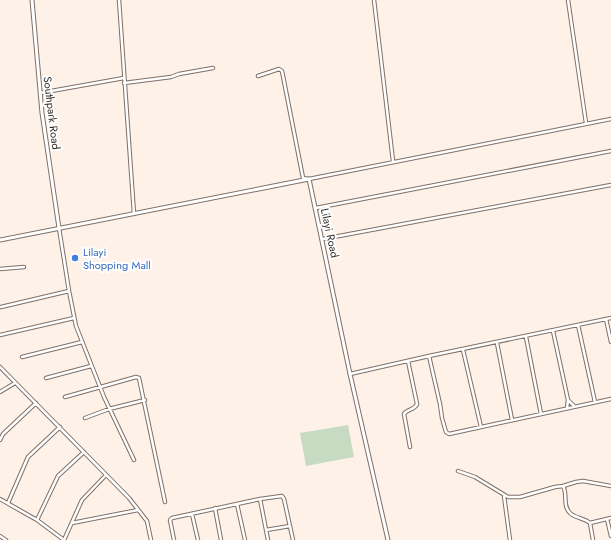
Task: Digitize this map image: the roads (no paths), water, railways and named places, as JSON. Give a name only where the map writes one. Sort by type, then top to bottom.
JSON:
[{"type":"street","name":"Southpark Road","points":[[32,0],[40,93],[59,228]]},
{"type":"street","points":[[120,0],[124,83],[134,214]]},
{"type":"street","points":[[374,0],[394,161]]},
{"type":"street","points":[[568,0],[586,123]]},
{"type":"street","points":[[124,83],[171,77],[179,74],[213,68]]},
{"type":"street","points":[[258,76],[279,69],[282,71],[303,178],[309,179]]},
{"type":"street","points":[[40,93],[124,78]]},
{"type":"street","points":[[0,240],[611,119]]},
{"type":"street","points":[[316,208],[611,151]]},
{"type":"street","name":"Lilayi Road","points":[[309,179],[323,239],[350,374],[388,540]]},
{"type":"street","points":[[323,239],[611,185]]},
{"type":"street","points":[[59,228],[74,318],[100,388],[134,460]]},
{"type":"street","points":[[0,270],[24,267]]},
{"type":"street","points":[[1,306],[69,291]]},
{"type":"street","points":[[0,335],[74,318]]},
{"type":"street","points":[[350,374],[611,318]]},
{"type":"street","points":[[606,319],[611,342]]},
{"type":"street","points":[[578,326],[595,402]]},
{"type":"street","points":[[553,331],[568,400],[567,408]]},
{"type":"street","points":[[526,337],[541,414]]},
{"type":"street","points":[[22,357],[82,342]]},
{"type":"street","points":[[497,343],[512,420]]},
{"type":"street","points":[[463,350],[481,427]]},
{"type":"street","points":[[429,356],[442,418],[446,432],[449,434],[611,399]]},
{"type":"street","points":[[408,361],[417,404],[415,408],[404,414],[410,447]]},
{"type":"street","points":[[46,378],[91,366]]},
{"type":"street","points":[[0,367],[129,498],[147,521],[151,540]]},
{"type":"street","points":[[65,397],[138,377],[145,400],[159,475],[166,502]]},
{"type":"street","points":[[0,392],[15,383]]},
{"type":"street","points":[[85,418],[109,409],[145,400]]},
{"type":"street","points":[[568,400],[574,407]]},
{"type":"street","points":[[0,440],[3,434],[36,403]]},
{"type":"street","points":[[8,503],[28,457],[60,427]]},
{"type":"street","points":[[37,520],[58,476],[84,452]]},
{"type":"street","points":[[458,471],[474,477],[508,497],[520,497],[583,481],[611,486]]},
{"type":"street","points":[[0,499],[37,520],[64,540],[82,500],[106,475]]},
{"type":"street","points":[[564,486],[564,500],[569,512],[590,523],[611,518]]},
{"type":"street","points":[[174,540],[171,519],[215,508],[282,496],[284,498],[293,540]]},
{"type":"street","points":[[504,496],[510,540]]},
{"type":"street","points":[[260,499],[268,540]]},
{"type":"street","points":[[237,504],[244,540]]},
{"type":"street","points":[[215,508],[221,540]]},
{"type":"street","points":[[72,523],[138,510]]},
{"type":"street","points":[[192,514],[198,540]]},
{"type":"street","points":[[607,519],[611,536]]},
{"type":"street","points":[[590,523],[593,540]]},
{"type":"street","points":[[266,530],[290,526]]},
{"type":"street","points":[[0,536],[6,540]]},
{"type":"place","name":"Lilayi Shopping Mall","points":[[75,258]]}]
